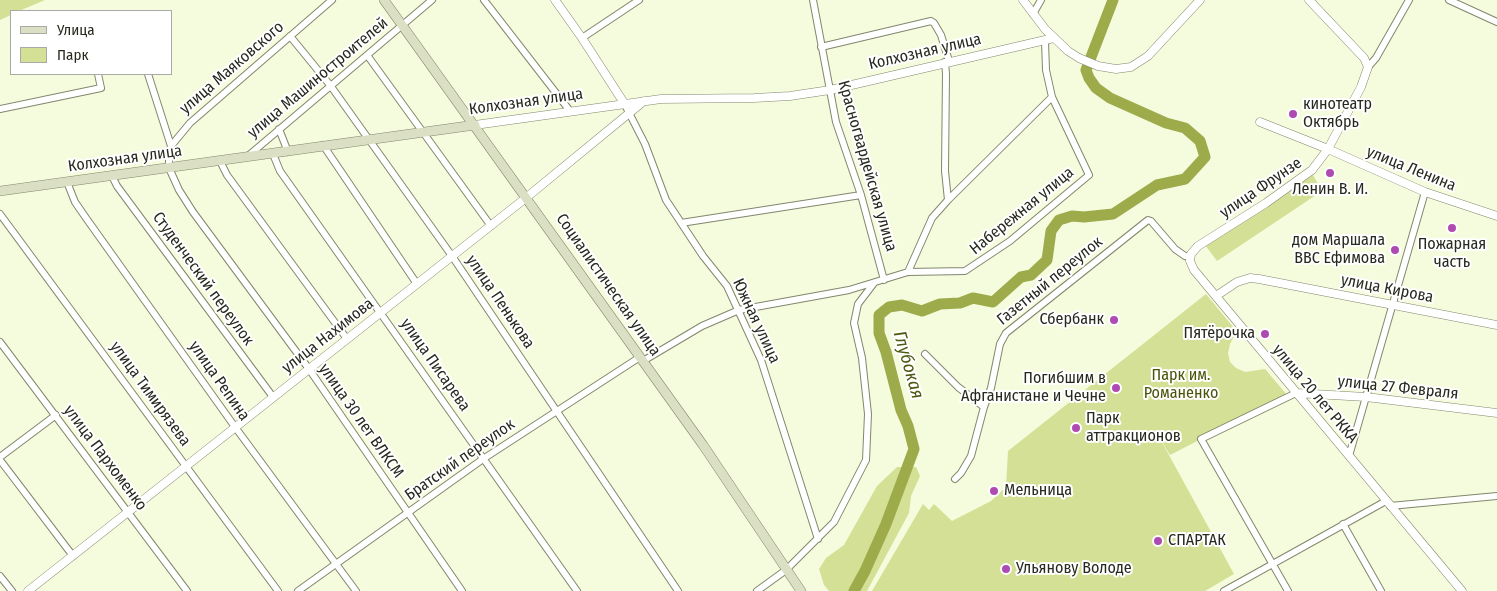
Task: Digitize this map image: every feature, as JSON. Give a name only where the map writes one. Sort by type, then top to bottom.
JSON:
[{"type":"main road","name":"Социалистическая улица","points":[[384,0],[704,445],[801,591]]},
{"type":"main road","name":"Колхозная улица","points":[[0,191],[475,125]]},
{"type":"street","name":"улица Маяковского","points":[[171,146],[190,123],[332,0]]},
{"type":"street","name":"улица Машиностроителей","points":[[246,158],[432,0]]},
{"type":"street","points":[[484,0],[570,111]]},
{"type":"street","points":[[555,0],[624,104]]},
{"type":"street","points":[[582,38],[638,0]]},
{"type":"street","name":"Красногвардейская улица","points":[[813,0],[836,122],[861,195],[884,280]]},
{"type":"street","points":[[1023,0],[1054,38],[1078,58],[1098,66],[1116,69],[1131,67],[1148,56],[1200,0]]},
{"type":"street","points":[[1033,14],[1042,0]]},
{"type":"street","points":[[1309,0],[1359,52],[1368,67]]},
{"type":"street","name":"улица Фрунзе","points":[[1190,257],[1198,246],[1305,177],[1318,164],[1361,87],[1368,67],[1376,58],[1409,0]]},
{"type":"street","points":[[1448,0],[1497,22]]},
{"type":"street","points":[[821,47],[931,21],[934,23],[941,35],[947,62],[945,171],[948,200]]},
{"type":"street","name":"улица Пенькова","points":[[290,36],[330,85],[370,139],[452,256],[678,591]]},
{"type":"street","name":"Колхозная улица","points":[[475,125],[661,98],[754,98],[790,96],[830,90],[1054,38]]},
{"type":"street","points":[[908,272],[932,218],[1052,97],[1048,82],[1045,41]]},
{"type":"street","points":[[367,54],[491,226]]},
{"type":"street","points":[[0,109],[101,88],[98,75]]},
{"type":"street","points":[[148,75],[171,146],[169,168]]},
{"type":"street","name":"Набережная улица","points":[[884,280],[908,272],[957,272],[971,268],[1010,241],[1089,175],[1052,97]]},
{"type":"street","name":"улица Нахимова","points":[[28,591],[491,226],[644,101]]},
{"type":"street","name":"Южная улица","points":[[624,104],[630,112],[645,144],[666,200],[726,286],[761,360],[818,539]]},
{"type":"street","name":"улица Ленина","points":[[1260,122],[1328,149],[1425,192],[1497,216]]},
{"type":"street","points":[[279,129],[288,152]]},
{"type":"street","points":[[323,145],[417,284]]},
{"type":"street","name":"улица Писарева","points":[[273,154],[280,171],[577,591]]},
{"type":"street","points":[[220,161],[226,175],[347,339]]},
{"type":"street","name":"улица 30 лет ВЛКСМ","points":[[169,168],[176,184],[193,212],[309,369],[462,591]]},
{"type":"street","name":"Студенческий переулок","points":[[112,176],[117,186],[273,397]]},
{"type":"street","name":"улица Репина","points":[[67,182],[75,202],[235,427],[356,591]]},
{"type":"street","points":[[1349,456],[1425,192]]},
{"type":"street","points":[[681,223],[861,195]]},
{"type":"street","name":"улица Тимирязева","points":[[0,214],[278,591]]},
{"type":"street","name":"улица 20 лет РККА","points":[[1148,220],[1152,221],[1175,250],[1190,257],[1194,270],[1462,591]]},
{"type":"street","name":"Газетный переулок","points":[[955,479],[962,473],[971,456],[991,388],[1000,344],[1006,334],[1148,220]]},
{"type":"street","name":"улица Кирова","points":[[1216,296],[1237,282],[1250,278],[1497,325]]},
{"type":"street","name":"Братский переулок","points":[[298,591],[483,459],[642,359],[702,326],[738,310],[849,290],[884,280]]},
{"type":"street","points":[[757,591],[786,570],[818,539],[839,514],[866,460],[868,453],[868,414],[862,358],[854,323],[858,304],[874,283]]},
{"type":"street","name":"улица Пархоменко","points":[[0,342],[129,511],[187,591]]},
{"type":"street","points":[[925,354],[958,387],[984,407]]},
{"type":"street","points":[[1288,591],[1201,439],[1296,393]]},
{"type":"street","name":"улица 27 Февраля","points":[[1296,393],[1366,397],[1497,414]]},
{"type":"street","points":[[56,415],[0,458],[73,556]]},
{"type":"street","points":[[1224,591],[1343,524],[1388,503],[1497,496]]},
{"type":"street","points":[[1343,524],[1381,591]]},
{"type":"street","points":[[0,576],[12,591]]},
{"type":"green space","points":[[0,0],[45,0],[21,10],[10,10],[10,15],[0,20]]},
{"type":"green space","points":[[1313,175],[1322,191],[1217,261],[1205,245]]},
{"type":"green space","name":"Парк им. Романенко","points":[[1206,294],[1238,333],[1230,344],[1228,353],[1230,362],[1236,368],[1245,372],[1265,369],[1287,395],[1170,455],[1158,435],[1234,574],[1205,591],[872,591],[923,504],[929,510],[934,504],[952,521],[991,501],[1006,487],[1008,451]]},
{"type":"green space","points":[[897,467],[916,467],[920,476],[911,496],[909,513],[867,591],[829,591],[824,585],[819,569],[826,558],[844,545],[877,486]]},
{"type":"waterway","name":"Глубокая","points":[[854,591],[886,524],[914,449],[879,333],[879,315],[889,307],[902,305],[922,311],[940,304],[960,303],[973,298],[993,302],[1021,277],[1031,275],[1047,260],[1051,231],[1059,220],[1072,216],[1084,217],[1113,214],[1157,185],[1185,179],[1205,157],[1200,141],[1185,128],[1166,123],[1110,98],[1096,88],[1089,78],[1086,70],[1113,0]]},
{"type":"place","name":"кинотеатр Октябрь","points":[[1293,114]]},
{"type":"place","name":"Ленин В. И.","points":[[1330,173]]},
{"type":"place","name":"Пожарная часть","points":[[1452,228]]},
{"type":"place","name":"дом Маршала ВВС Ефимова","points":[[1395,250]]},
{"type":"place","name":"Сбербанк","points":[[1114,320]]},
{"type":"place","name":"Пятёрочка","points":[[1265,334]]},
{"type":"place","name":"Погибшим в Афганистане и Чечне","points":[[1116,388]]},
{"type":"place","name":"Парк аттракционов","points":[[1076,428]]},
{"type":"place","name":"Мельница","points":[[994,491]]},
{"type":"place","name":"СПАРТАК","points":[[1158,541]]},
{"type":"place","name":"Ульянову Володе","points":[[1006,569]]}]
